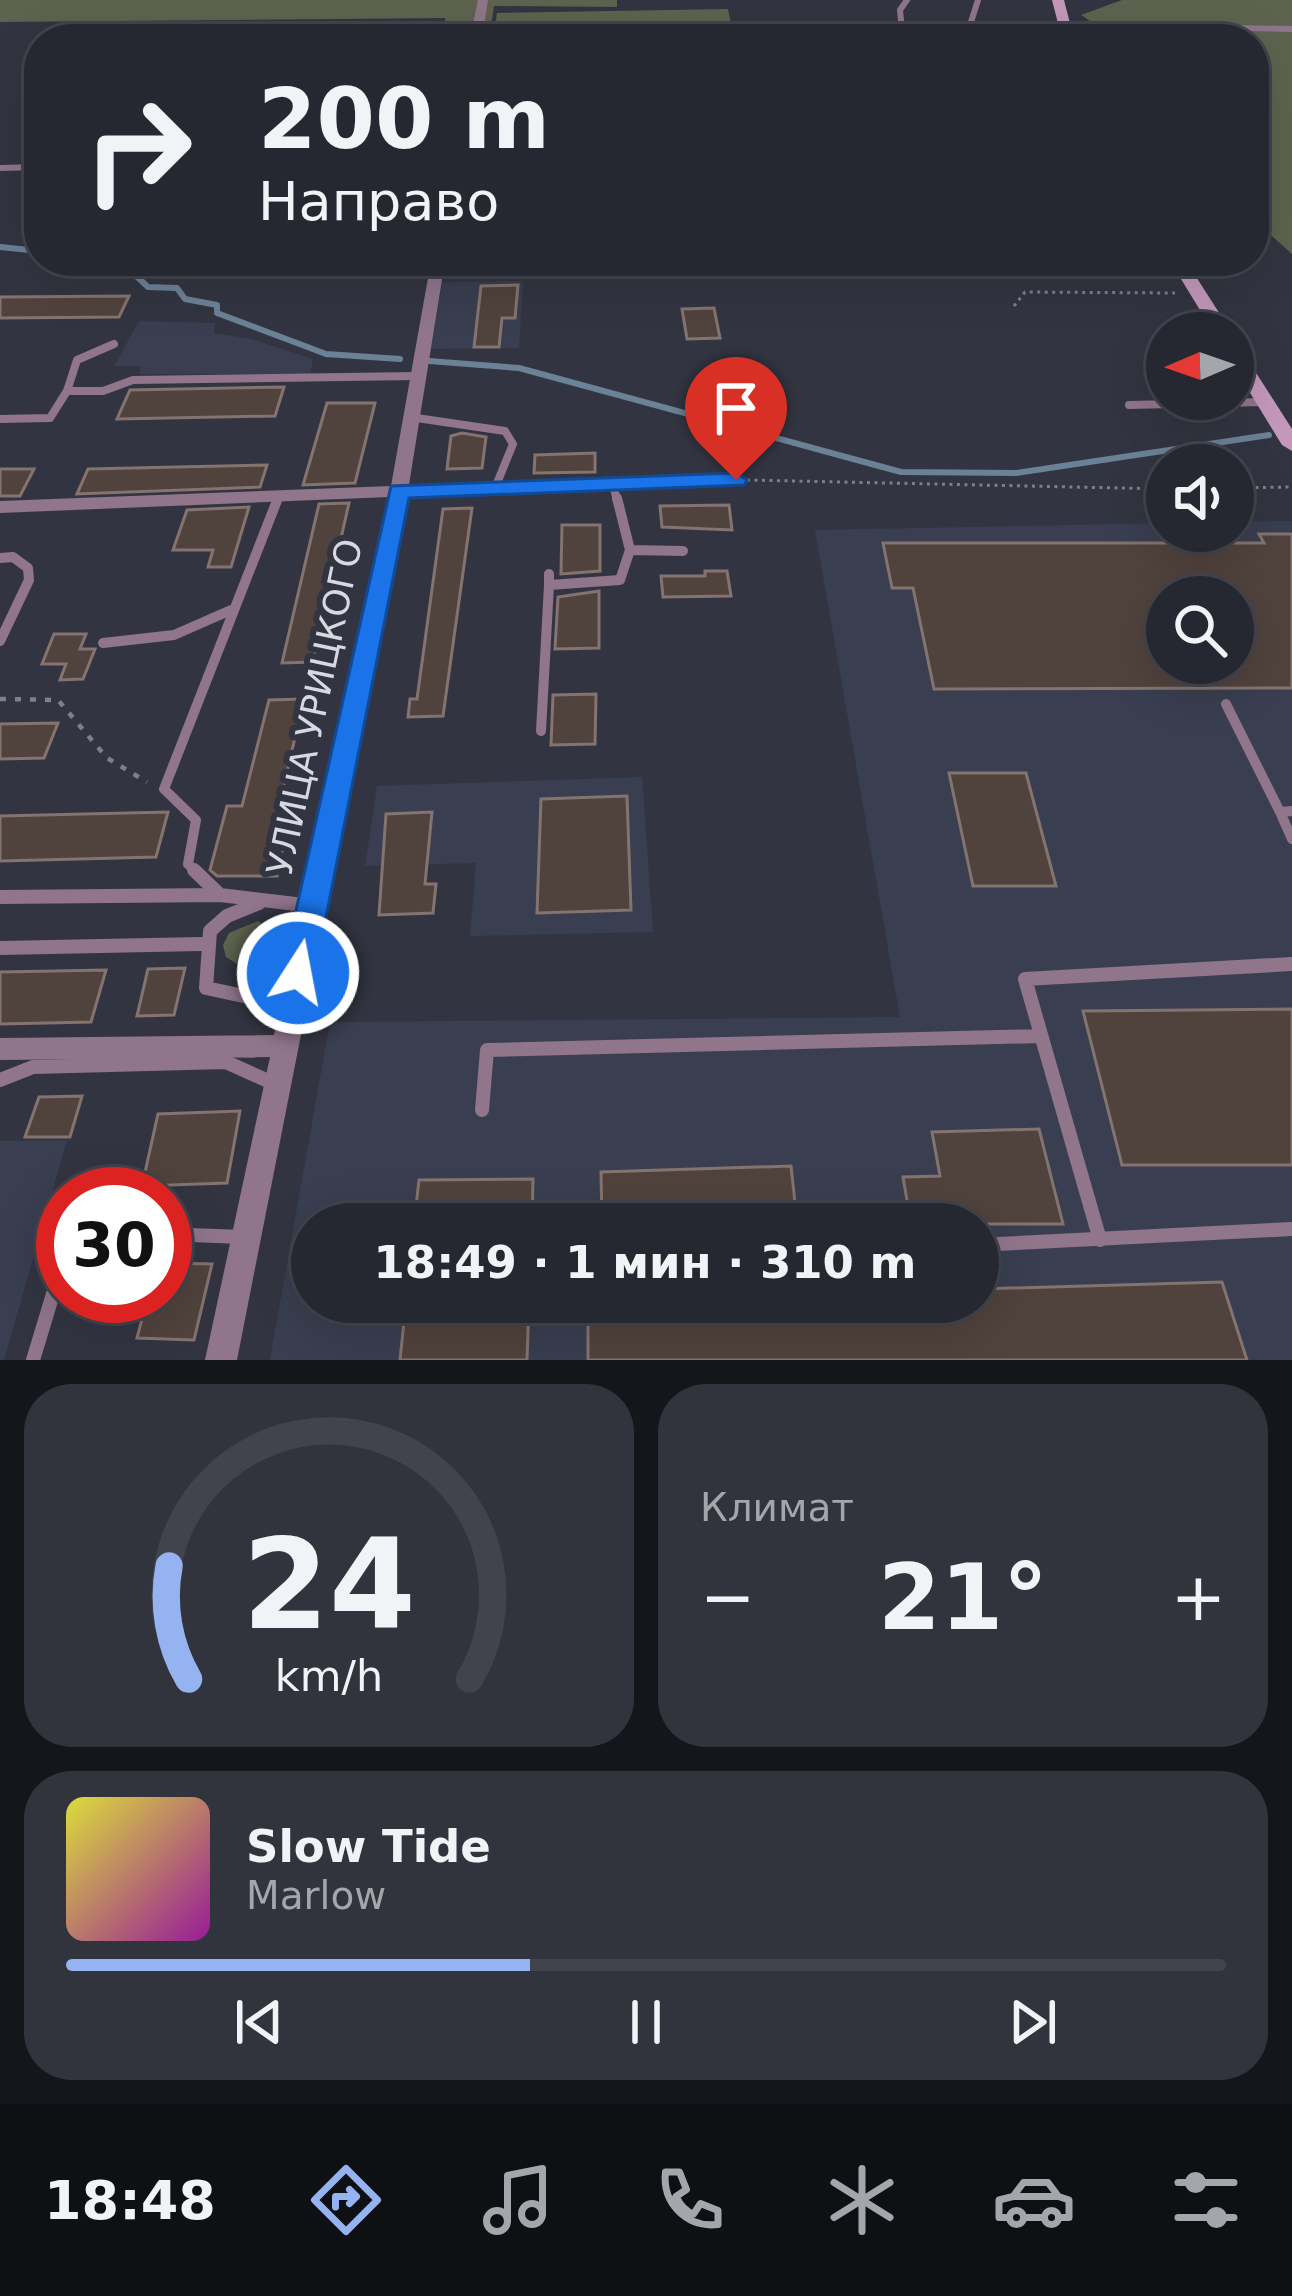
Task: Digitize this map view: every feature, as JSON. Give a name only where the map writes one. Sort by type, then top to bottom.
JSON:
[{"type":"street","name":"УЛИЦА УРИЦКОГО","points":[[220,1360],[399,491],[435,276]]},
{"type":"street","points":[[1187,276],[1210,312]]},
{"type":"street","points":[[1254,384],[1292,445]]},
{"type":"street","points":[[0,508],[399,491]]},
{"type":"street","points":[[0,1049],[284,1046]]},
{"type":"lane","points":[[0,419],[50,418],[67,391],[77,360],[114,344]]},
{"type":"lane","points":[[67,391],[103,391],[133,380],[416,376]]},
{"type":"lane","points":[[1129,405],[1265,402]]},
{"type":"lane","points":[[410,417],[505,430],[513,444],[495,488]]},
{"type":"lane","points":[[399,491],[736,480]]},
{"type":"lane","points":[[541,731],[549,580],[620,580],[630,550],[613,484]]},
{"type":"lane","points":[[220,895],[188,864],[196,820],[164,789],[278,497]]},
{"type":"lane","points":[[630,550],[683,551]]},
{"type":"lane","points":[[0,558],[13,557],[28,568],[29,580],[0,641]]},
{"type":"lane","points":[[103,643],[174,635],[231,610]]},
{"type":"lane","points":[[1226,704],[1286,811],[1292,839]]},
{"type":"lane","points":[[0,897],[220,895],[312,906]]},
{"type":"lane","points":[[262,902],[220,915],[201,944],[206,988],[252,1002],[291,1006]]},
{"type":"lane","points":[[0,948],[201,944]]},
{"type":"lane","points":[[1100,1240],[1024,979],[1292,964]]},
{"type":"lane","points":[[482,1110],[487,1050],[1041,1036]]},
{"type":"lane","points":[[0,1080],[33,1067],[226,1062],[275,1084]]},
{"type":"lane","points":[[999,1244],[1292,1229]]},
{"type":"lane","points":[[192,1235],[245,1238]]},
{"type":"lane","points":[[33,1360],[44,1323]]},
{"type":"path","points":[[1015,306],[1024,292],[1198,293]]},
{"type":"path","points":[[736,480],[1146,489]]},
{"type":"path","points":[[1254,488],[1292,487]]},
{"type":"path","points":[[0,699],[58,700],[90,746],[117,770],[164,789]]},
{"type":"shaded area","points":[[523,281],[519,348],[431,349],[442,282]]},
{"type":"shaded area","points":[[139,321],[215,323],[214,333],[252,339],[313,359],[310,374],[139,374],[141,366],[114,366]]},
{"type":"shaded area","points":[[1292,521],[1292,1360],[270,1360],[291,1242],[291,1323],[999,1323],[999,1203],[298,1203],[330,1022],[900,1017],[815,530],[1146,523],[1146,552],[1254,552],[1254,522]]},
{"type":"shaded area","points":[[642,777],[653,932],[470,936],[476,863],[365,866],[377,786]]},
{"type":"shaded area","points":[[67,1140],[59,1167],[36,1167],[36,1248],[4,1360],[0,1360],[0,1141]]},
{"type":"green space","points":[[0,0],[617,0],[617,7],[494,6],[491,24],[445,24],[445,18],[0,22]]},
{"type":"green space","points":[[1122,0],[1292,0],[1292,254],[1269,233],[1269,24],[1094,24],[1081,15]]},
{"type":"green space","points":[[728,9],[731,24],[495,24],[497,13]]},
{"type":"green space","points":[[258,921],[280,935],[269,959],[237,964],[226,957],[223,945],[229,933]]},
{"type":"building","points":[[518,285],[515,318],[502,318],[499,347],[474,347],[481,286]]},
{"type":"building","points":[[129,296],[119,317],[0,318],[0,297]]},
{"type":"building","points":[[714,308],[720,338],[687,339],[682,309]]},
{"type":"building","points":[[284,387],[275,416],[117,419],[130,390]]},
{"type":"building","points":[[327,403],[375,403],[355,483],[303,485]]},
{"type":"building","points":[[451,436],[486,437],[482,468],[447,469]]},
{"type":"building","points":[[595,453],[595,472],[534,473],[535,455]]},
{"type":"building","points":[[267,465],[260,487],[77,494],[88,469]]},
{"type":"building","points":[[0,469],[34,469],[20,496],[0,496]]},
{"type":"building","points":[[349,503],[313,662],[282,663],[319,504]]},
{"type":"building","points":[[729,505],[732,530],[662,527],[660,506]]},
{"type":"building","points":[[249,507],[231,567],[208,567],[213,550],[173,550],[187,510]]},
{"type":"building","points":[[472,508],[443,716],[408,717],[410,699],[417,699],[443,509]]},
{"type":"building","points":[[562,525],[600,525],[600,571],[561,574]]},
{"type":"building","points":[[1259,534],[1292,534],[1292,688],[934,689],[913,588],[892,588],[883,543],[1146,543],[1146,552],[1254,552],[1254,543],[1264,543]]},
{"type":"building","points":[[705,571],[727,571],[731,596],[663,597],[661,576],[705,576]]},
{"type":"building","points":[[599,591],[599,648],[555,649],[558,597]]},
{"type":"building","points":[[54,634],[86,634],[80,649],[95,649],[83,679],[60,680],[66,664],[42,664]]},
{"type":"building","points":[[596,694],[595,744],[551,745],[553,695]]},
{"type":"building","points":[[304,699],[279,806],[292,806],[277,876],[217,876],[210,870],[227,806],[242,806],[269,700]]},
{"type":"building","points":[[58,723],[44,758],[0,759],[0,724]]},
{"type":"building","points":[[949,773],[1026,773],[1056,886],[973,886]]},
{"type":"building","points":[[627,796],[631,910],[537,913],[541,799]]},
{"type":"building","points":[[168,812],[156,857],[0,861],[0,816]]},
{"type":"building","points":[[432,812],[425,884],[436,884],[433,913],[379,915],[386,814]]},
{"type":"building","points":[[185,968],[174,1015],[137,1016],[148,969]]},
{"type":"building","points":[[106,970],[91,1022],[0,1024],[0,972]]},
{"type":"building","points":[[1292,1009],[1292,1165],[1122,1165],[1083,1011]]},
{"type":"building","points":[[82,1096],[70,1137],[25,1137],[39,1097]]},
{"type":"building","points":[[240,1111],[227,1183],[192,1184],[192,1167],[146,1167],[158,1114]]},
{"type":"building","points":[[1039,1129],[1063,1224],[999,1224],[999,1203],[907,1203],[903,1177],[940,1176],[932,1132]]},
{"type":"building","points":[[791,1166],[795,1203],[602,1203],[601,1172]]},
{"type":"building","points":[[533,1179],[532,1203],[416,1203],[419,1180]]},
{"type":"building","points":[[192,1264],[212,1264],[194,1340],[137,1338],[141,1323],[192,1323]]},
{"type":"building","points":[[1222,1282],[1247,1360],[588,1360],[588,1323],[999,1323],[999,1288]]},
{"type":"building","points":[[404,1323],[528,1323],[527,1360],[400,1360]]},
{"type":"waterway","points":[[0,247],[24,249]]},
{"type":"waterway","points":[[136,276],[148,287],[177,288],[185,299],[217,305],[217,313],[326,354],[400,359]]},
{"type":"waterway","points":[[429,361],[519,368],[901,472],[1016,473],[1269,435]]},
{"type":"route","points":[[298,973],[399,491],[736,480]]}]
